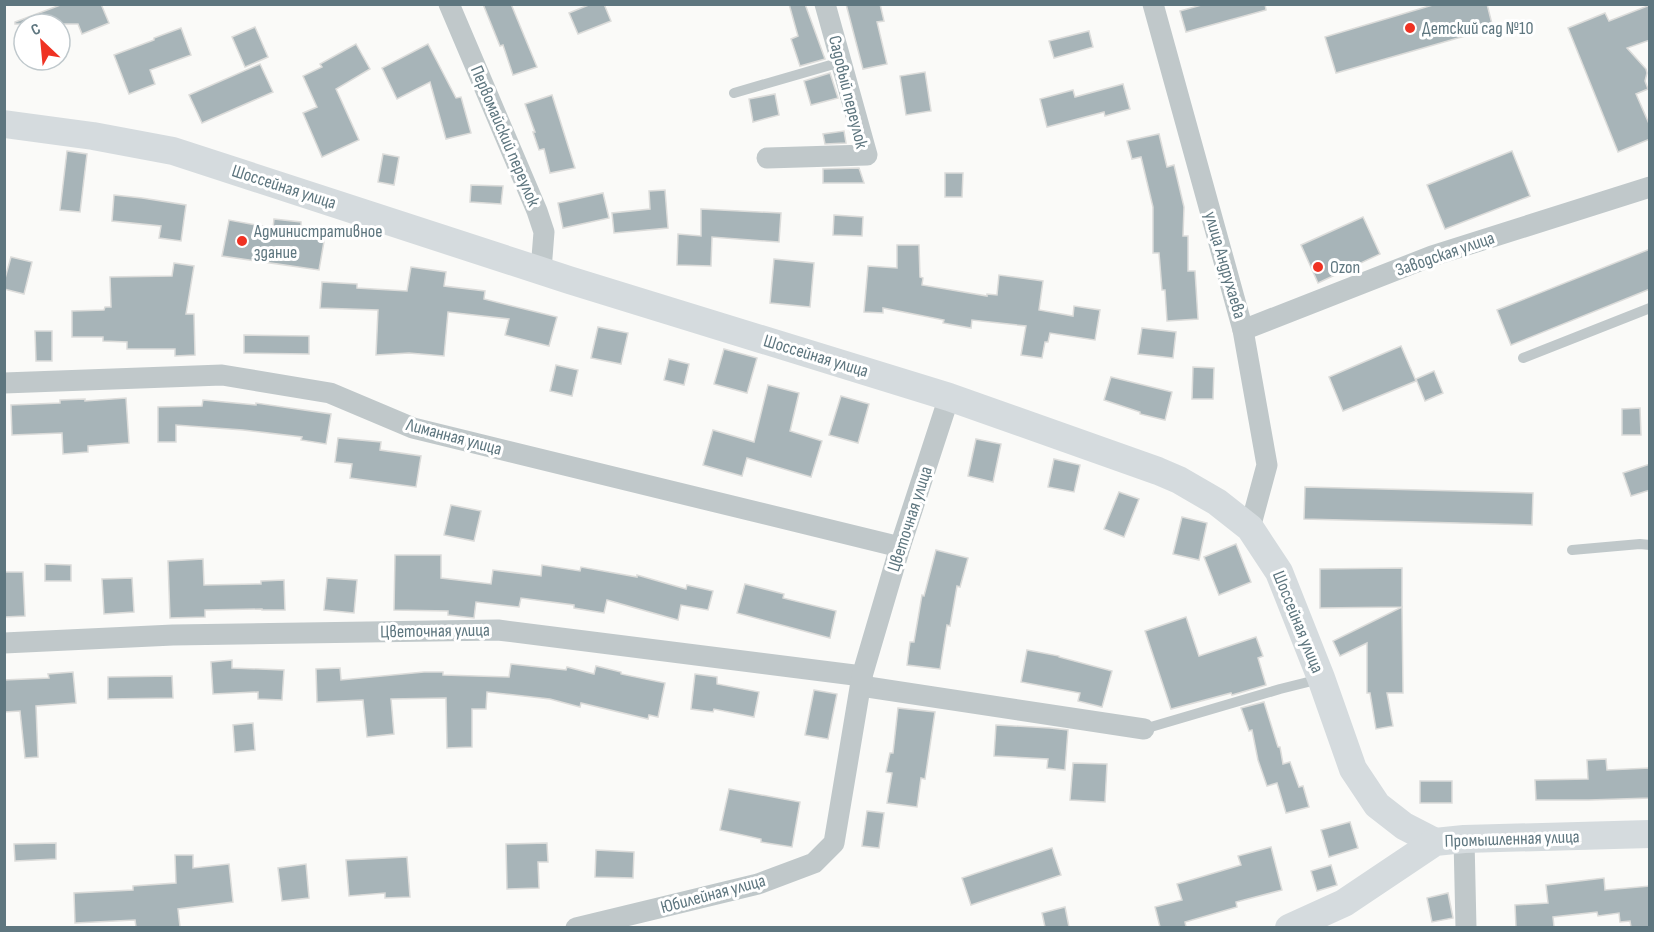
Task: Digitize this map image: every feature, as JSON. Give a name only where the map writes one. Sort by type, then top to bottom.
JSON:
[{"type":"main road","name":"Шоссейная улица","points":[[4,124],[93,135],[173,151],[541,270],[949,397],[1179,480],[1217,502],[1250,528],[1279,572],[1321,678],[1353,769],[1377,805],[1404,826],[1435,842]]},
{"type":"main road","name":"Промышленная улица","points":[[1289,927],[1344,903],[1435,842],[1464,839],[1650,834]]},
{"type":"street","name":"Первомайский переулок","points":[[449,4],[544,232],[541,270]]},
{"type":"street","name":"Садовый переулок","points":[[767,158],[867,155],[825,4]]},
{"type":"street","name":"улица Андрухаева","points":[[1153,4],[1243,330],[1267,465],[1250,528]]},
{"type":"street","name":"Заводская улица","points":[[1243,330],[1432,256],[1650,187]]},
{"type":"street","name":"Лиманная улица","points":[[4,384],[222,375],[330,393],[413,428],[900,547]]},
{"type":"street","name":"Цветочная улица","points":[[813,863],[834,843],[862,681],[900,547],[949,397]]},
{"type":"street","name":"Цветочная улица","points":[[4,643],[173,635],[498,630],[862,681],[1144,729]]},
{"type":"street","points":[[1464,839],[1466,927]]},
{"type":"street","name":"Юбилейная улица","points":[[576,927],[758,884],[813,863]]},
{"type":"lane","points":[[734,93],[841,62]]},
{"type":"lane","points":[[1523,358],[1650,308]]},
{"type":"lane","points":[[1572,550],[1650,545]]},
{"type":"lane","points":[[1144,729],[1321,678]]},
{"type":"building","points":[[63,4],[101,4],[109,23],[82,34],[78,24],[72,24],[72,12],[42,12]]},
{"type":"building","points":[[483,4],[511,4],[537,67],[513,75],[503,45],[500,46]]},
{"type":"building","points":[[591,4],[604,4],[611,21],[578,34],[569,13]]},
{"type":"building","points":[[789,4],[805,4],[825,59],[800,66],[791,39],[798,36]]},
{"type":"building","points":[[846,4],[880,4],[884,21],[877,22],[887,64],[863,69]]},
{"type":"building","points":[[1205,4],[1265,4],[1266,10],[1186,32],[1180,11]]},
{"type":"building","points":[[1436,4],[1487,4],[1493,28],[1336,73],[1325,37]]},
{"type":"building","points":[[1650,5],[1650,40],[1627,48],[1646,69],[1645,81],[1648,89],[1636,94],[1650,126],[1650,139],[1618,152],[1568,28],[1605,13],[1609,21]]},
{"type":"building","points":[[255,27],[268,57],[245,67],[232,37]]},
{"type":"building","points":[[181,28],[191,55],[150,70],[155,84],[129,94],[114,55]]},
{"type":"building","points":[[1089,31],[1093,47],[1054,58],[1049,41]]},
{"type":"building","points":[[356,44],[370,69],[336,89],[359,140],[322,157],[303,113],[317,107],[303,76],[322,67],[320,64]]},
{"type":"building","points":[[428,44],[456,98],[461,97],[471,133],[446,139],[430,82],[397,99],[382,68]]},
{"type":"building","points":[[260,64],[273,92],[202,123],[189,95]]},
{"type":"building","points":[[925,72],[931,111],[906,115],[900,76]]},
{"type":"building","points":[[830,73],[838,98],[811,105],[804,81]]},
{"type":"building","points":[[1123,84],[1130,109],[1105,116],[1104,112],[1047,127],[1040,99],[1073,90],[1075,97]]},
{"type":"building","points":[[775,94],[779,115],[753,122],[749,99]]},
{"type":"building","points":[[552,95],[575,168],[550,173],[544,149],[539,150],[525,104]]},
{"type":"building","points":[[844,131],[846,143],[825,144],[823,134]]},
{"type":"building","points":[[1159,134],[1167,167],[1174,165],[1184,207],[1183,236],[1188,236],[1188,271],[1195,271],[1198,319],[1167,321],[1159,253],[1153,253],[1153,207],[1141,157],[1132,159],[1127,141]]},
{"type":"building","points":[[67,151],[87,154],[80,212],[60,210]]},
{"type":"building","points":[[1512,151],[1530,196],[1445,229],[1427,185]]},
{"type":"building","points":[[383,154],[399,157],[394,185],[378,182]]},
{"type":"building","points":[[859,168],[864,183],[823,183],[823,169]]},
{"type":"building","points":[[945,173],[963,173],[962,197],[945,197]]},
{"type":"building","points":[[471,185],[503,186],[501,204],[470,202]]},
{"type":"building","points":[[665,190],[668,228],[614,233],[612,213],[650,209],[649,191]]},
{"type":"building","points":[[603,193],[609,218],[563,228],[558,203]]},
{"type":"building","points":[[114,195],[186,205],[181,241],[159,238],[161,226],[112,221]]},
{"type":"building","points":[[701,209],[781,213],[779,242],[712,237],[711,266],[677,265],[678,234],[701,236]]},
{"type":"building","points":[[834,215],[863,217],[862,236],[833,235]]},
{"type":"building","points":[[1363,217],[1380,254],[1318,283],[1301,245]]},
{"type":"building","points":[[274,219],[301,222],[301,226],[326,230],[319,270],[222,256],[229,220],[273,228]]},
{"type":"building","points":[[897,245],[919,245],[922,285],[987,296],[987,294],[997,295],[999,275],[1043,281],[1039,310],[1073,316],[1074,306],[1100,310],[1095,340],[1050,333],[1048,342],[1045,342],[1042,358],[1021,355],[1026,326],[972,320],[971,328],[943,323],[944,320],[883,308],[883,313],[864,312],[868,266],[897,268]]},
{"type":"building","points":[[1650,249],[1650,289],[1511,345],[1497,310]]},
{"type":"building","points":[[11,257],[32,262],[24,294],[4,289]]},
{"type":"building","points":[[774,259],[814,263],[810,307],[770,303]]},
{"type":"building","points":[[174,263],[194,266],[186,314],[194,314],[195,355],[175,356],[175,349],[127,349],[127,342],[103,341],[103,337],[72,337],[72,311],[104,310],[105,307],[111,307],[110,277],[172,276]]},
{"type":"building","points":[[411,267],[446,272],[444,286],[485,291],[484,299],[557,317],[549,346],[505,335],[509,319],[448,312],[444,356],[409,353],[376,355],[378,310],[320,308],[322,282],[357,284],[357,288],[407,291]]},
{"type":"building","points":[[598,327],[628,333],[621,364],[591,358]]},
{"type":"building","points":[[1142,328],[1176,332],[1173,358],[1138,354]]},
{"type":"building","points":[[35,331],[52,331],[52,361],[36,361]]},
{"type":"building","points":[[244,335],[309,336],[309,354],[244,353]]},
{"type":"building","points":[[1401,346],[1416,381],[1343,411],[1329,377]]},
{"type":"building","points":[[724,349],[757,358],[747,393],[714,384]]},
{"type":"building","points":[[669,359],[689,364],[684,385],[664,380]]},
{"type":"building","points":[[556,365],[578,370],[572,396],[550,391]]},
{"type":"building","points":[[1193,367],[1214,368],[1213,399],[1192,399]]},
{"type":"building","points":[[1434,371],[1443,393],[1425,401],[1416,379]]},
{"type":"building","points":[[1111,377],[1172,392],[1165,420],[1140,414],[1140,412],[1104,400]]},
{"type":"building","points":[[768,385],[799,393],[790,431],[822,441],[811,477],[747,458],[742,476],[703,465],[713,430],[754,442]]},
{"type":"building","points":[[841,396],[869,404],[858,443],[829,435]]},
{"type":"building","points":[[126,398],[129,443],[88,446],[88,452],[63,454],[62,433],[12,435],[11,405],[60,403],[60,400]]},
{"type":"building","points":[[203,400],[256,405],[256,403],[331,414],[326,444],[301,440],[302,437],[176,425],[176,442],[158,442],[158,407],[202,406]]},
{"type":"building","points":[[1640,408],[1641,435],[1622,435],[1622,409]]},
{"type":"building","points":[[338,438],[381,442],[380,450],[421,456],[416,487],[350,478],[352,464],[335,462]]},
{"type":"building","points":[[976,439],[1001,444],[993,482],[968,476]]},
{"type":"building","points":[[1054,459],[1080,465],[1074,492],[1048,487]]},
{"type":"building","points":[[1650,464],[1650,490],[1631,496],[1623,473]]},
{"type":"building","points":[[1305,487],[1533,493],[1532,525],[1304,519]]},
{"type":"building","points":[[1119,492],[1139,499],[1124,537],[1104,529]]},
{"type":"building","points":[[451,505],[481,511],[474,541],[444,535]]},
{"type":"building","points":[[1182,517],[1207,523],[1199,560],[1173,554]]},
{"type":"building","points":[[1236,544],[1251,582],[1219,595],[1204,557]]},
{"type":"building","points":[[936,550],[968,558],[960,587],[957,586],[950,626],[947,625],[940,669],[907,665],[910,642],[914,642],[922,595],[924,596]]},
{"type":"building","points":[[395,555],[441,555],[441,578],[491,584],[493,570],[541,576],[542,565],[580,571],[581,567],[637,577],[637,575],[686,589],[687,585],[713,591],[708,610],[681,605],[678,620],[607,600],[604,613],[574,608],[574,605],[521,598],[519,607],[476,602],[474,618],[448,615],[448,611],[394,610]]},
{"type":"building","points":[[203,559],[204,585],[261,584],[261,581],[284,580],[285,610],[205,610],[205,617],[170,618],[168,561]]},
{"type":"building","points":[[45,564],[71,565],[71,581],[45,581]]},
{"type":"building","points":[[1402,568],[1402,607],[1320,608],[1320,569]]},
{"type":"building","points":[[4,572],[23,572],[25,616],[4,617]]},
{"type":"building","points":[[132,578],[134,612],[104,614],[102,579]]},
{"type":"building","points":[[327,578],[357,580],[354,613],[324,610]]},
{"type":"building","points":[[745,584],[784,594],[783,598],[836,611],[830,638],[737,613]]},
{"type":"building","points":[[1402,607],[1403,693],[1387,693],[1393,726],[1376,729],[1370,693],[1367,693],[1367,643],[1340,656],[1333,641]]},
{"type":"building","points":[[1186,617],[1199,656],[1256,637],[1263,656],[1258,658],[1266,685],[1171,709],[1145,631]]},
{"type":"building","points":[[1027,650],[1059,656],[1112,671],[1102,707],[1078,701],[1080,693],[1021,682]]},
{"type":"building","points":[[232,660],[232,668],[284,670],[282,700],[258,699],[258,692],[213,694],[211,662]]},
{"type":"building","points":[[511,664],[566,670],[567,667],[594,674],[596,666],[665,683],[658,717],[649,715],[648,719],[581,703],[580,707],[550,699],[487,692],[486,709],[472,709],[472,747],[447,748],[446,698],[391,699],[394,734],[367,737],[363,700],[317,702],[316,669],[340,668],[341,680],[424,672],[443,672],[443,675],[509,677]]},
{"type":"building","points":[[73,672],[76,703],[36,706],[38,757],[25,758],[20,711],[4,712],[4,680],[49,678],[48,674]]},
{"type":"building","points":[[695,674],[717,677],[717,684],[759,692],[754,717],[714,709],[713,712],[691,709]]},
{"type":"building","points":[[172,676],[173,698],[108,699],[108,677]]},
{"type":"building","points":[[814,690],[837,694],[828,739],[805,735]]},
{"type":"building","points":[[1264,702],[1278,747],[1280,747],[1283,764],[1290,762],[1299,787],[1303,786],[1309,807],[1286,813],[1277,783],[1267,786],[1258,760],[1252,730],[1249,731],[1241,708]]},
{"type":"building","points":[[898,708],[935,712],[925,779],[921,778],[917,807],[887,803],[892,773],[886,772],[890,753],[893,753]]},
{"type":"building","points":[[253,723],[255,750],[235,752],[233,725]]},
{"type":"building","points":[[996,725],[1068,730],[1065,770],[1047,768],[1048,759],[994,756]]},
{"type":"building","points":[[1606,759],[1607,770],[1650,768],[1650,798],[1536,800],[1535,780],[1588,779],[1587,760]]},
{"type":"building","points":[[1073,763],[1107,764],[1105,802],[1070,800]]},
{"type":"building","points":[[1420,781],[1452,781],[1452,803],[1420,803]]},
{"type":"building","points":[[729,789],[800,802],[792,847],[761,842],[761,839],[720,830]]},
{"type":"building","points":[[867,811],[884,813],[879,848],[862,846]]},
{"type":"building","points":[[1350,822],[1358,848],[1329,857],[1321,830]]},
{"type":"building","points":[[56,843],[56,859],[15,861],[14,844]]},
{"type":"building","points":[[547,843],[548,862],[538,862],[539,888],[507,889],[506,844]]},
{"type":"building","points":[[1271,847],[1282,890],[1236,902],[1237,907],[1185,922],[1186,927],[1160,927],[1155,907],[1182,900],[1177,884],[1241,865],[1238,856]]},
{"type":"building","points":[[1052,848],[1061,875],[971,905],[962,878]]},
{"type":"building","points":[[596,850],[634,852],[633,878],[595,877]]},
{"type":"building","points":[[175,855],[193,855],[193,868],[229,864],[233,902],[178,909],[180,927],[136,927],[135,920],[75,923],[74,893],[133,890],[133,886],[176,883]]},
{"type":"building","points":[[407,857],[410,897],[385,898],[385,893],[349,896],[346,860]]},
{"type":"building","points":[[306,864],[309,898],[282,901],[278,868]]},
{"type":"building","points":[[1331,865],[1337,885],[1317,891],[1311,871]]},
{"type":"building","points":[[1604,878],[1605,890],[1650,886],[1650,927],[1631,927],[1630,921],[1620,922],[1619,913],[1598,916],[1597,912],[1553,917],[1554,927],[1516,927],[1515,905],[1548,903],[1546,885]]},
{"type":"building","points":[[1448,893],[1453,918],[1432,922],[1427,898]]},
{"type":"building","points":[[1065,907],[1069,927],[1045,927],[1042,913]]},
{"type":"place","name":"Детский сад №10","points":[[1410,28]]},
{"type":"place","name":"Административное здание","points":[[242,241]]},
{"type":"place","name":"Ozon","points":[[1318,267]]}]
